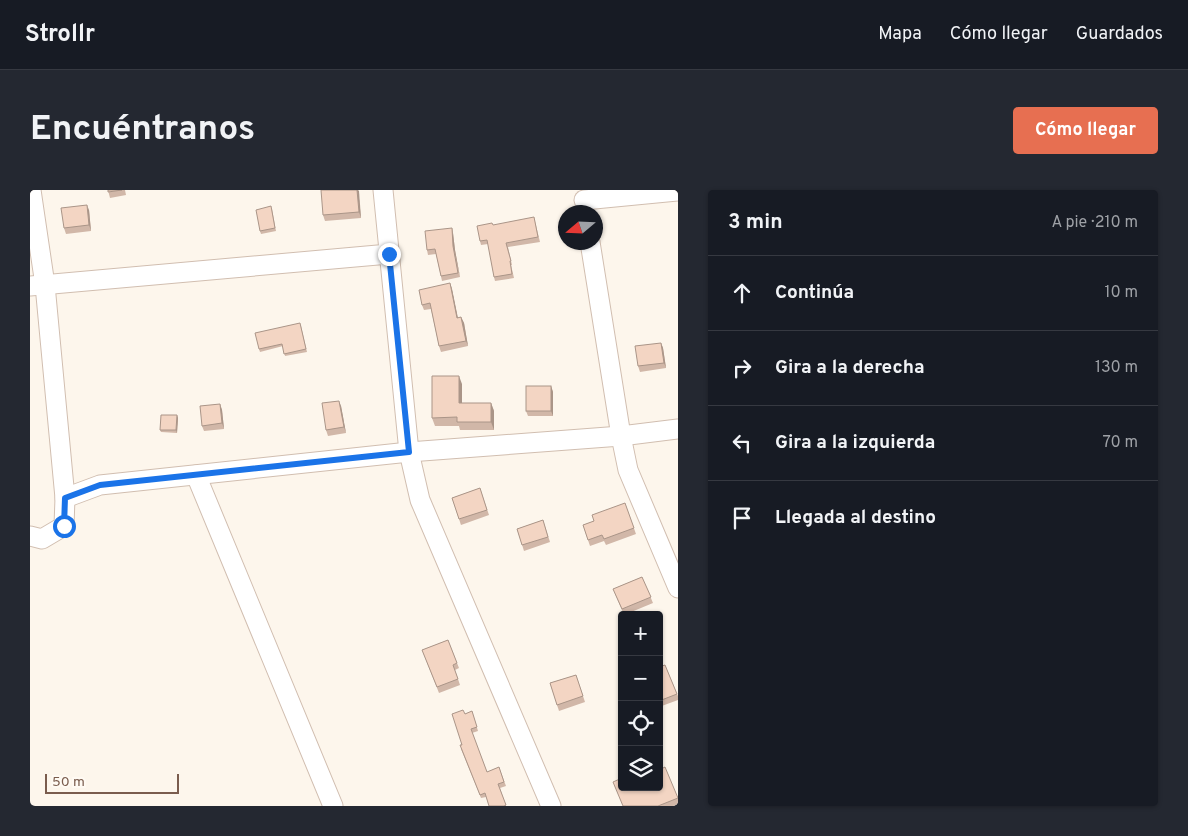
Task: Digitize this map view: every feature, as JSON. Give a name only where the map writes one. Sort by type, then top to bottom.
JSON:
[{"type":"street","points":[[30,536],[42,539],[64,526],[65,498],[38,285],[31,190]]},
{"type":"street","points":[[383,190],[409,452],[420,500],[552,806]]},
{"type":"street","points":[[584,201],[678,191]]},
{"type":"street","points":[[591,250],[628,470],[678,588]]},
{"type":"street","points":[[38,285],[389,254]]},
{"type":"street","points":[[65,498],[100,485],[196,474],[409,452],[621,436],[678,429]]},
{"type":"street","points":[[196,474],[333,806]]},
{"type":"building","points":[[321,190],[357,190],[359,212],[323,215]]},
{"type":"building","points":[[87,205],[89,225],[64,228],[61,208]]},
{"type":"building","points":[[271,206],[275,228],[260,231],[256,210]]},
{"type":"building","points":[[534,217],[538,237],[506,243],[512,274],[494,277],[487,240],[480,241],[477,226],[492,223],[493,225]]},
{"type":"building","points":[[452,228],[458,273],[441,276],[435,249],[427,250],[425,231]]},
{"type":"building","points":[[450,283],[457,318],[461,317],[466,341],[439,346],[430,303],[422,305],[419,290]]},
{"type":"building","points":[[300,323],[306,349],[284,354],[282,344],[259,349],[255,333]]},
{"type":"building","points":[[661,343],[664,363],[638,366],[635,346]]},
{"type":"building","points":[[432,376],[459,376],[459,403],[491,403],[491,422],[457,422],[457,417],[432,418]]},
{"type":"building","points":[[526,386],[551,386],[551,411],[526,411]]},
{"type":"building","points":[[339,401],[344,427],[326,430],[322,403]]},
{"type":"building","points":[[220,404],[222,423],[202,426],[200,406]]},
{"type":"building","points":[[161,415],[177,415],[176,430],[160,430]]},
{"type":"building","points":[[480,488],[487,510],[459,519],[452,498]]},
{"type":"building","points":[[625,503],[634,528],[604,539],[602,535],[588,540],[583,525],[594,521],[592,515]]},
{"type":"building","points":[[543,520],[548,537],[522,545],[517,529]]},
{"type":"building","points":[[642,577],[651,597],[622,609],[613,589]]},
{"type":"building","points":[[448,640],[457,663],[453,665],[458,679],[437,687],[422,650]]},
{"type":"building","points":[[665,665],[677,694],[663,699],[663,666]]},
{"type":"building","points":[[576,675],[583,696],[557,705],[550,683]]},
{"type":"building","points":[[463,710],[465,714],[472,711],[477,727],[471,729],[487,772],[499,767],[504,782],[498,784],[506,805],[504,806],[489,806],[485,793],[480,795],[460,745],[462,745],[452,714]]},
{"type":"building","points":[[665,767],[678,798],[658,806],[623,806],[613,782],[618,780],[618,791],[663,791],[663,768]]},
{"type":"route","points":[[64,526],[65,498],[100,485],[409,452],[389,254]]}]
